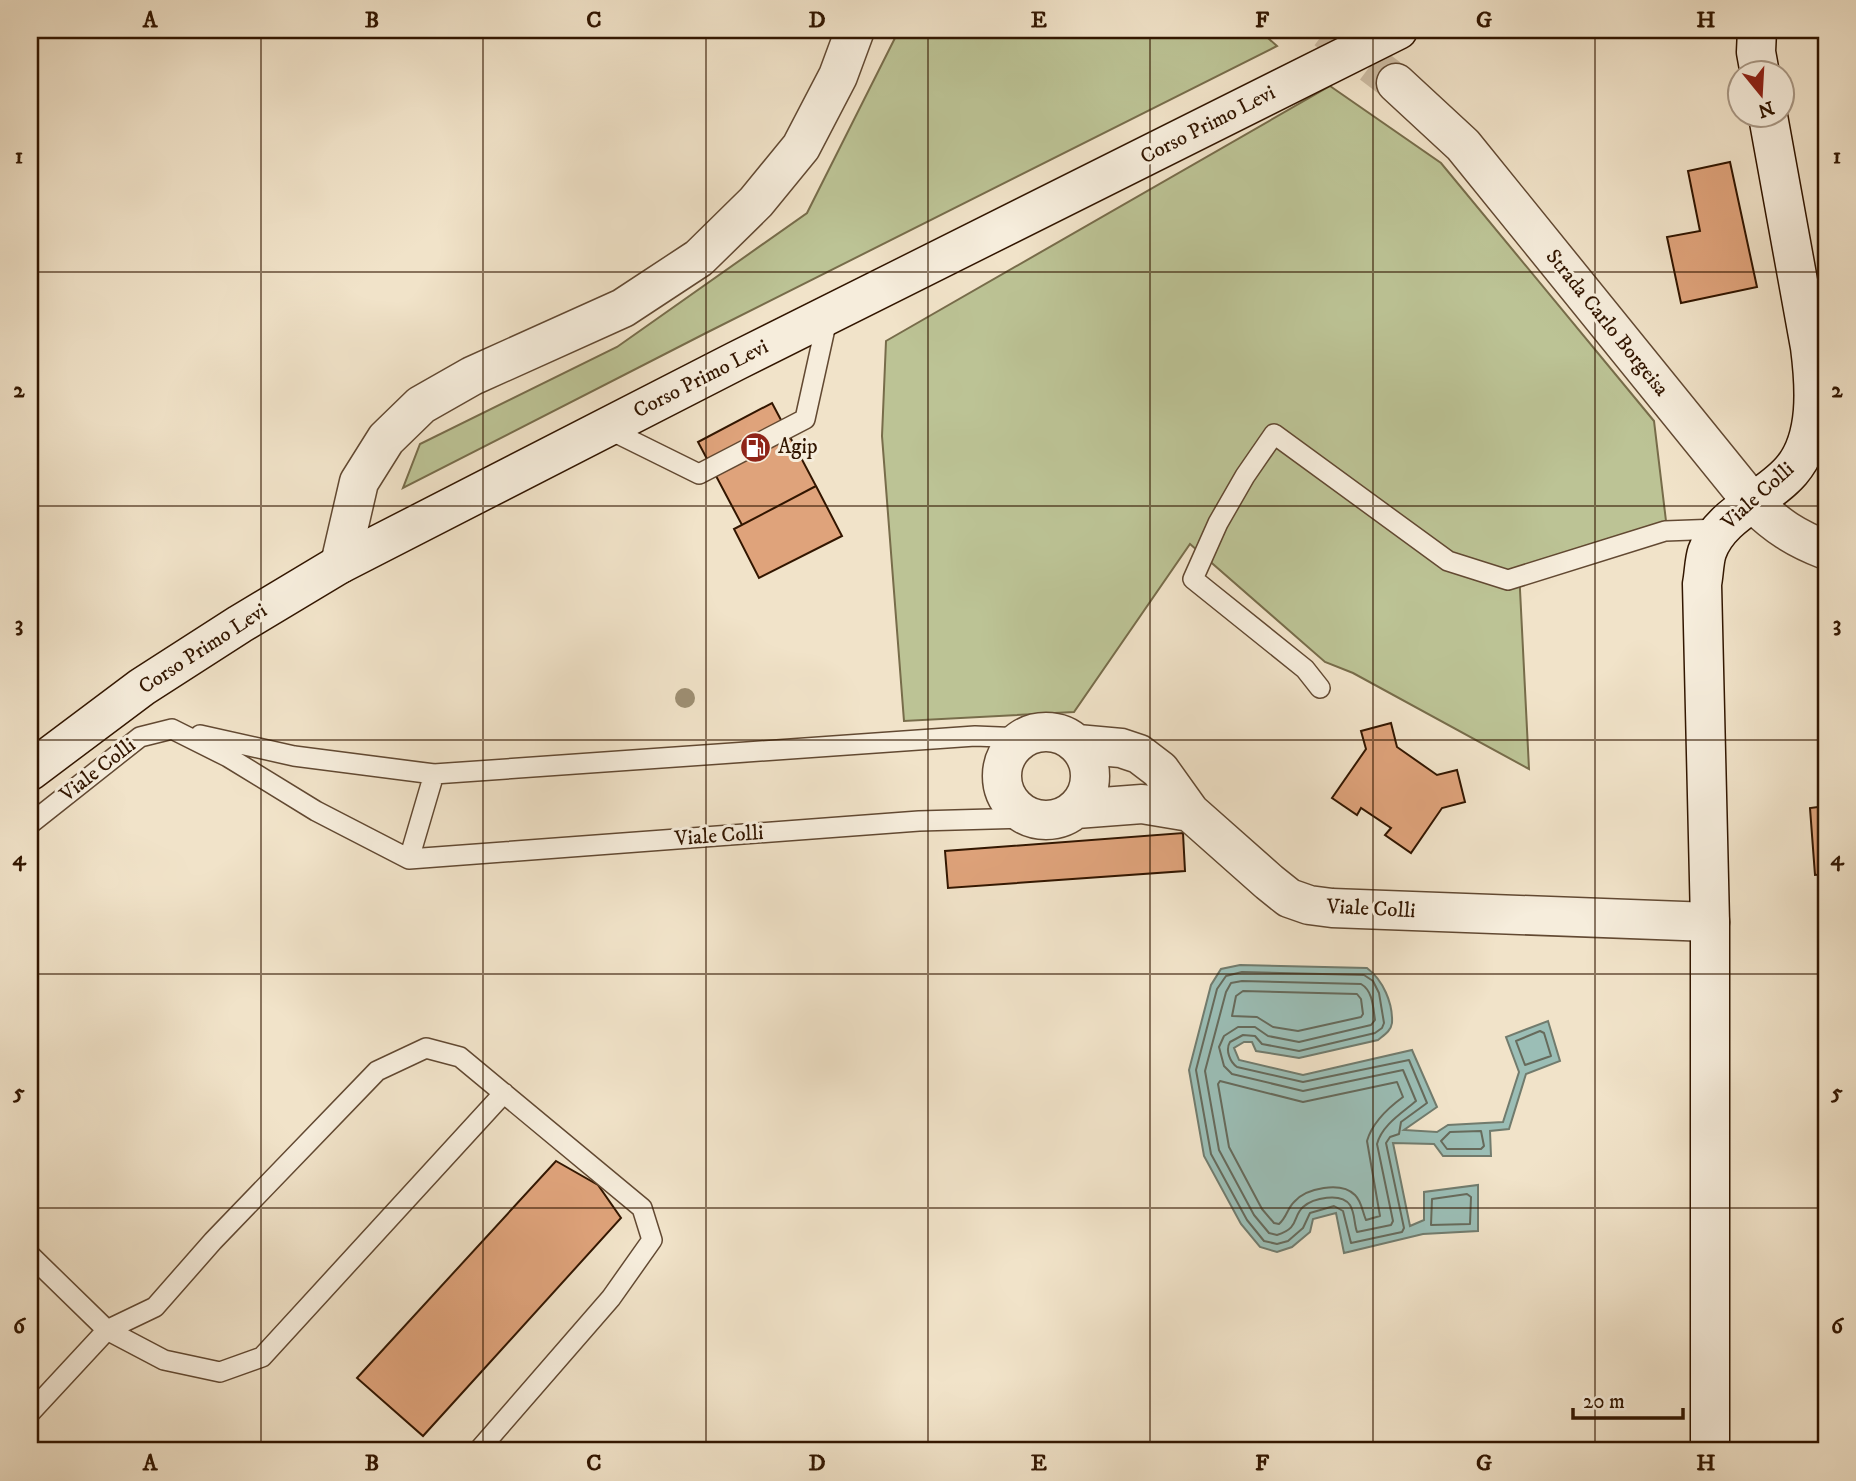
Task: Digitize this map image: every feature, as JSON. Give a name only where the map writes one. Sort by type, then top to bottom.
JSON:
[{"type":"street","points":[[340,565],[359,482],[386,439],[421,405],[472,376],[623,308],[699,258],[757,202],[801,147],[838,76],[855,30]]},
{"type":"street","name":"Corso Primo Levi","points":[[30,771],[142,687],[240,624],[340,565],[828,315],[1398,30]]},
{"type":"street","name":"Strada Carlo Borgeisa","points":[[1396,83],[1463,145],[1753,503],[1776,525],[1797,538],[1826,550]]},
{"type":"street","name":"Viale Colli","points":[[1710,1451],[1710,922],[1702,584],[1707,552],[1719,529],[1791,471],[1802,455],[1812,414],[1815,384],[1771,130]]},
{"type":"street","points":[[1052,732],[1066,736],[1077,744],[1086,756],[1090,769],[1090,784],[1085,798],[1076,809],[1066,816],[1041,821],[1029,818],[1017,810],[1002,786],[1005,759],[1013,746],[1037,733],[1052,732]]},
{"type":"street","name":"Viale Colli","points":[[1077,744],[1121,748],[1139,754],[1160,770],[1190,812],[1289,898],[1309,905],[1710,922]]},
{"type":"street","points":[[1076,809],[1142,804],[1190,812]]},
{"type":"lane","points":[[606,428],[698,474],[805,419],[828,315]]},
{"type":"lane","points":[[1320,688],[1305,670],[1193,579],[1218,523],[1245,476],[1274,434],[1448,561],[1508,580],[1665,531],[1719,529]]},
{"type":"lane","points":[[172,729],[228,757],[316,811],[409,859],[434,774]]},
{"type":"lane","name":"Viale Colli","points":[[30,824],[140,737],[172,729],[294,756],[434,774],[975,736],[1024,738]]},
{"type":"lane","name":"Viale Colli","points":[[409,859],[906,822],[1029,818]]},
{"type":"lane","points":[[30,1413],[107,1330],[155,1307],[213,1241],[377,1072],[426,1048],[460,1057],[642,1208],[652,1240],[611,1298],[478,1451]]},
{"type":"lane","points":[[30,1255],[107,1330],[164,1360],[220,1372],[262,1357],[504,1093]]},
{"type":"green space","points":[[899,30],[1259,30],[1277,46],[403,488],[420,444],[617,347],[807,213]]},
{"type":"green space","points":[[1330,86],[1441,163],[1654,421],[1666,521],[1519,570],[1529,769],[1353,673],[1325,662],[1190,544],[1074,712],[904,721],[882,436],[886,341]]},
{"type":"water","points":[[1240,965],[1367,968],[1373,973],[1386,992],[1392,1015],[1390,1028],[1378,1040],[1299,1058],[1256,1051],[1252,1042],[1244,1042],[1234,1048],[1239,1060],[1303,1075],[1412,1050],[1437,1107],[1404,1130],[1437,1132],[1448,1125],[1503,1122],[1519,1072],[1506,1037],[1548,1021],[1560,1061],[1526,1074],[1509,1129],[1490,1131],[1491,1156],[1443,1156],[1434,1144],[1393,1143],[1410,1226],[1424,1220],[1424,1192],[1478,1185],[1478,1231],[1423,1234],[1344,1253],[1336,1213],[1313,1219],[1310,1232],[1292,1247],[1277,1252],[1260,1247],[1241,1224],[1204,1156],[1189,1070],[1211,985],[1221,969]]},
{"type":"building","points":[[1730,162],[1757,287],[1681,303],[1667,237],[1700,231],[1688,171]]},
{"type":"building","points":[[772,403],[816,486],[742,525],[698,442]]},
{"type":"building","points":[[816,486],[842,536],[759,578],[734,529]]},
{"type":"building","points":[[1391,723],[1397,747],[1437,775],[1457,770],[1465,802],[1442,808],[1411,853],[1385,835],[1391,828],[1361,808],[1357,815],[1332,798],[1366,749],[1361,731]]},
{"type":"building","points":[[1826,806],[1826,874],[1815,875],[1810,808]]},
{"type":"building","points":[[1183,833],[1185,871],[948,888],[945,851]]},
{"type":"building","points":[[556,1161],[598,1185],[621,1218],[423,1436],[357,1378]]},
{"type":"building","points":[[1452,1446],[1499,1451],[1452,1451]]},
{"type":"tunnel","points":[[1326,30],[1396,83]]},
{"type":"place","name":"Agip","points":[[755,447]]}]
